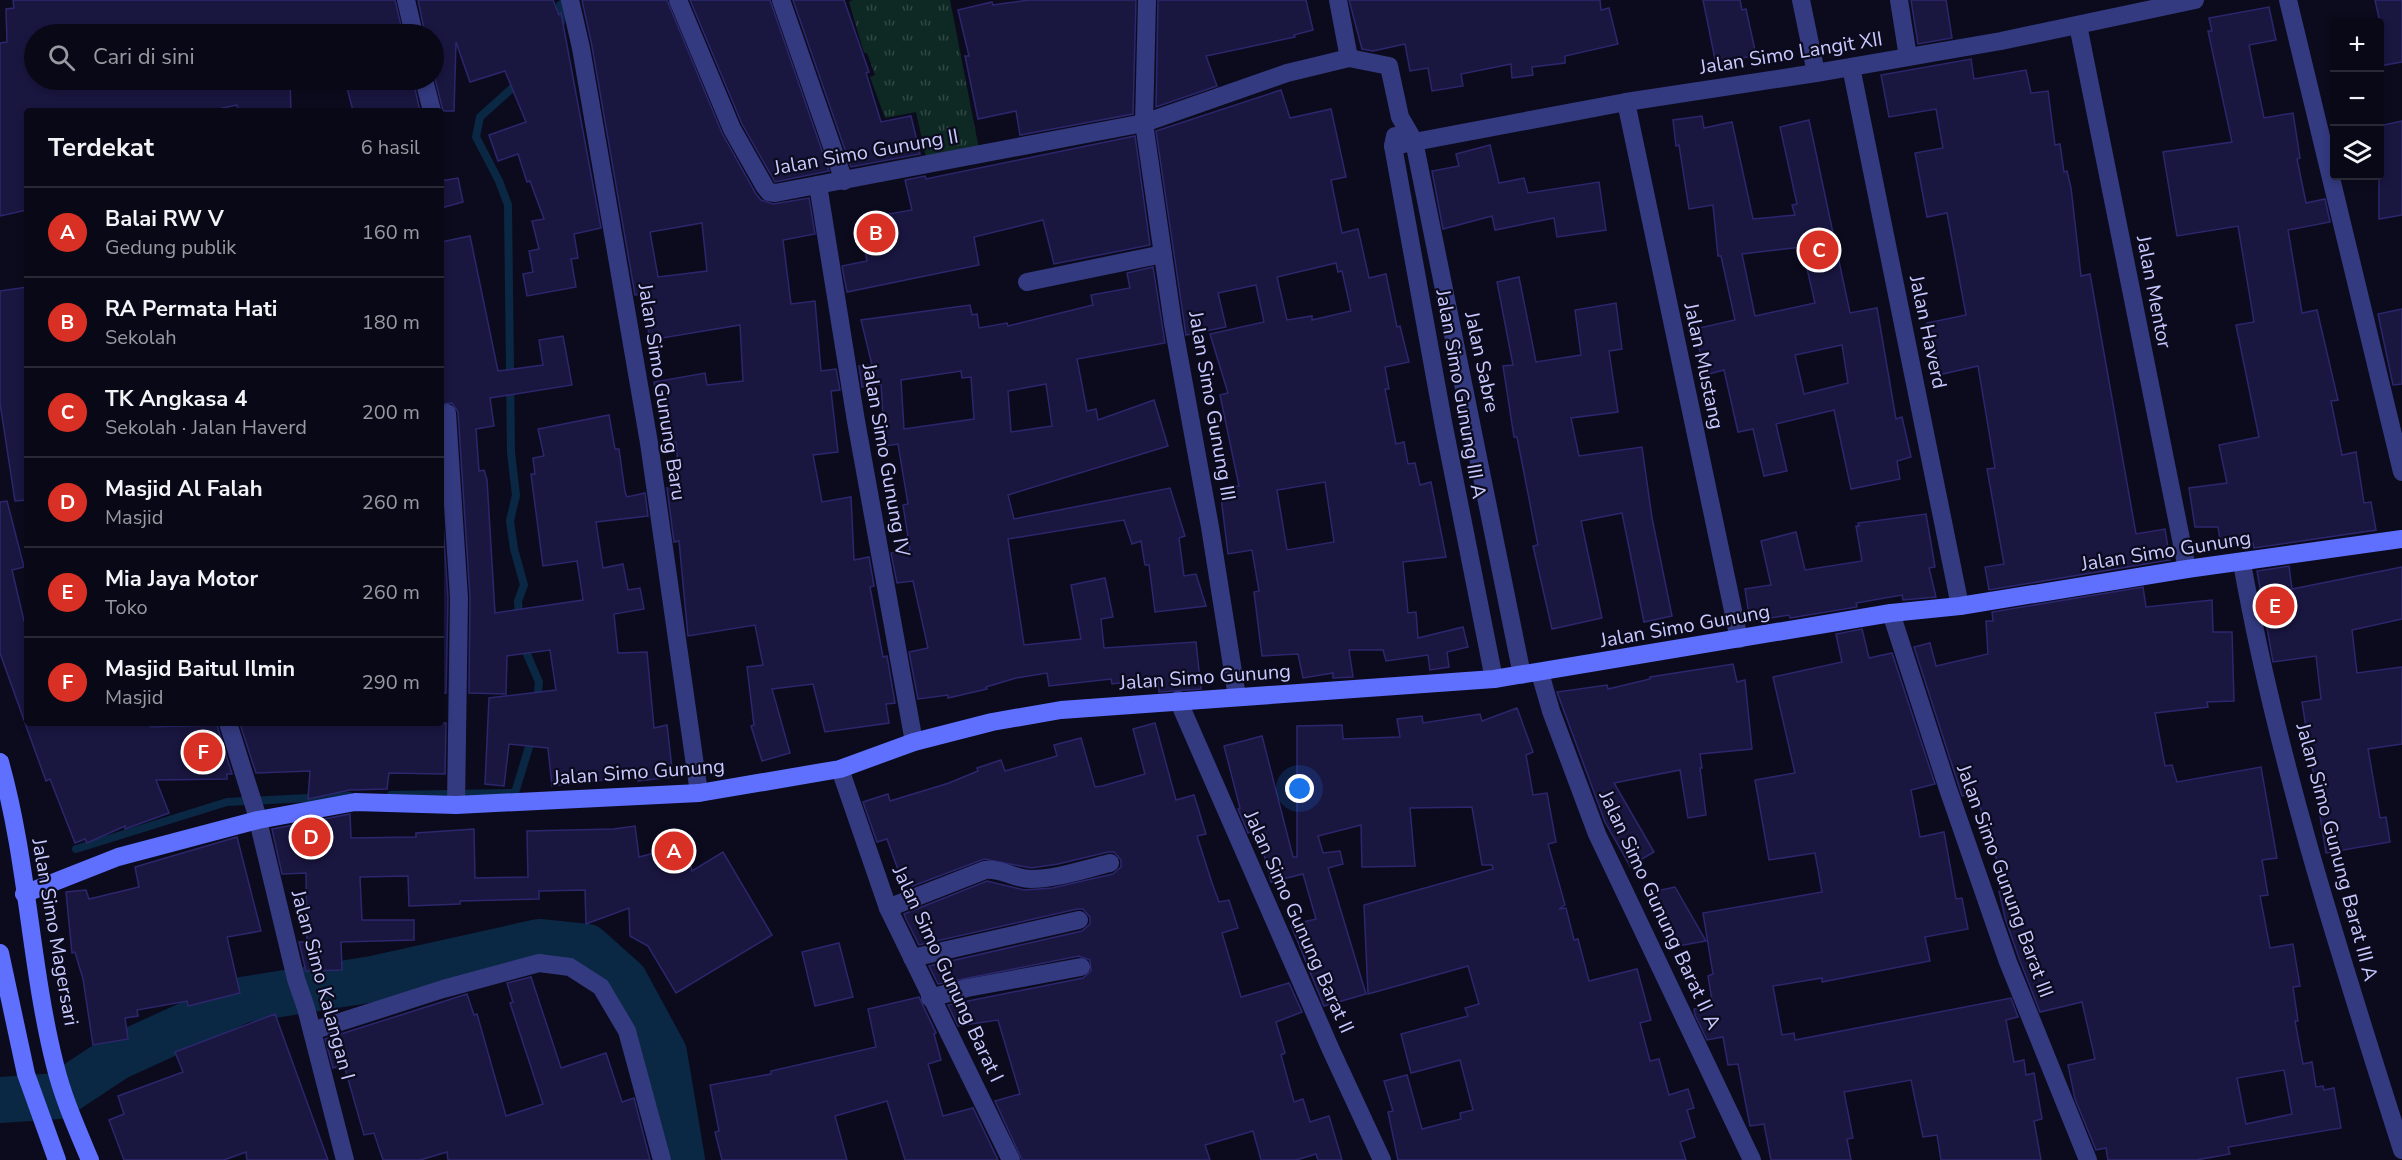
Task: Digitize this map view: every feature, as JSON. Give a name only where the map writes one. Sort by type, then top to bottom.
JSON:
[{"type":"main road","name":"Jalan Simo Gunung","points":[[27,892],[118,857],[257,815],[356,802],[456,796],[699,793],[840,770],[914,742],[992,722],[1060,710],[1494,679],[1891,613],[1960,606],[2187,569],[2402,539]]},
{"type":"main road","name":"Jalan Simo Magersari","points":[[0,762],[9,795],[27,892],[55,1065],[90,1160]]},
{"type":"main road","points":[[0,959],[26,1074],[57,1160]]},
{"type":"street","points":[[406,0],[412,24]]},
{"type":"street","name":"Jalan Simo Gunung II","points":[[678,0],[732,129],[769,192],[844,181],[1144,123],[1287,73],[1349,58]]},
{"type":"street","points":[[781,0],[844,181]]},
{"type":"street","name":"Jalan Simo Gunung III","points":[[1147,0],[1144,123],[1163,254],[1237,697]]},
{"type":"street","points":[[1338,0],[1349,58]]},
{"type":"street","points":[[1801,0],[1816,73]]},
{"type":"street","points":[[1899,0],[1908,57]]},
{"type":"street","name":"Jalan Simo Langit XII","points":[[1393,146],[1626,102],[1908,57],[2195,0]]},
{"type":"street","points":[[2288,0],[2402,472]]},
{"type":"street","name":"Jalan Simo Gunung Baru","points":[[571,2],[583,59],[649,444],[699,793]]},
{"type":"street","name":"Jalan Mentor","points":[[2078,25],[2187,569]]},
{"type":"street","name":"Jalan Sabre","points":[[1349,58],[1385,63],[1391,70],[1400,117],[1414,141],[1531,674]]},
{"type":"street","name":"Jalan Haverd","points":[[1851,67],[1960,606]]},
{"type":"street","points":[[427,90],[431,108]]},
{"type":"street","name":"Jalan Mustang","points":[[1626,102],[1739,639]]},
{"type":"street","name":"Jalan Simo Gunung III A","points":[[1400,117],[1393,146],[1448,450],[1494,679]]},
{"type":"street","name":"Jalan Simo Gunung IV","points":[[818,185],[860,444],[914,742]]},
{"type":"street","points":[[1027,282],[1163,254]]},
{"type":"street","points":[[447,413],[459,598],[456,796]]},
{"type":"street","name":"Jalan Simo Gunung Barat III A","points":[[2242,563],[2253,628],[2327,914],[2402,1150]]},
{"type":"street","name":"Jalan Simo Gunung Barat III","points":[[1891,613],[1947,789],[2008,962],[2088,1160]]},
{"type":"street","name":"Jalan Simo Gunung Barat II A","points":[[1531,674],[1551,711],[1597,834],[1752,1160]]},
{"type":"street","name":"Jalan Simo Gunung Barat II","points":[[1178,700],[1326,1040],[1382,1160]]},
{"type":"street","name":"Jalan Simo Kalangan I","points":[[229,726],[257,815],[296,979],[306,1008],[345,1160]]},
{"type":"street","name":"Jalan Simo Gunung Barat I","points":[[840,770],[888,908],[1011,1160]]},
{"type":"street","points":[[888,908],[985,870],[1000,870],[1021,879],[1034,879],[1110,864]]},
{"type":"street","points":[[912,958],[1079,920]]},
{"type":"street","points":[[312,1032],[442,989],[539,963],[570,967],[601,987],[627,1031],[662,1160]]},
{"type":"street","points":[[930,998],[967,988],[1081,967]]},
{"type":"green space","points":[[853,0],[950,0],[979,149],[926,157],[916,112],[885,118],[870,77],[875,75],[867,53],[864,53],[849,2]]},
{"type":"building","points":[[13,0],[395,0],[401,24],[24,24],[24,90],[290,90],[291,108],[238,108],[237,105],[223,108],[24,108],[24,211],[0,216],[0,43],[7,42],[6,9],[14,8]]},
{"type":"building","points":[[418,0],[553,0],[559,15],[561,13],[601,228],[574,234],[578,258],[571,259],[576,287],[527,296],[523,274],[533,272],[529,251],[539,249],[532,221],[544,219],[530,181],[527,182],[518,154],[498,161],[489,135],[526,122],[505,71],[470,82],[456,42],[454,111],[444,111],[438,90],[444,90],[444,24],[423,24]]},
{"type":"building","points":[[582,0],[667,0],[722,133],[756,194],[761,200],[773,204],[809,198],[815,234],[783,240],[791,304],[815,301],[821,371],[836,369],[840,390],[831,391],[838,452],[813,455],[822,502],[851,497],[854,560],[869,557],[874,586],[870,587],[883,657],[887,656],[895,703],[886,704],[889,723],[825,732],[813,684],[772,689],[790,753],[762,761],[751,726],[754,725],[747,667],[763,665],[755,625],[688,636],[679,541],[674,542],[667,488],[680,486],[676,442],[669,443],[664,407],[658,408],[654,382],[705,373],[707,385],[743,381],[740,325],[650,340],[642,294],[635,295]],"holes":[[[702,223],[707,271],[658,277],[650,232]]]},
{"type":"building","points":[[690,0],[770,0],[829,171],[775,182],[742,124]]},
{"type":"building","points":[[793,0],[844,0],[869,72],[866,73],[881,122],[911,116],[920,154],[851,167]]},
{"type":"building","points":[[1029,0],[1136,0],[1133,114],[1020,135],[1016,111],[978,119],[965,56],[969,56],[958,10],[992,2],[993,5]]},
{"type":"building","points":[[1158,0],[1306,0],[1313,30],[1294,35],[1295,37],[1206,56],[1217,86],[1156,107]]},
{"type":"building","points":[[1349,0],[1600,0],[1601,10],[1609,8],[1618,44],[1565,56],[1565,63],[1532,67],[1533,75],[1512,78],[1511,64],[1461,74],[1463,86],[1432,91],[1428,68],[1410,71],[1405,44],[1373,51],[1362,49]]},
{"type":"building","points":[[1703,0],[1740,0],[1742,10],[1746,9],[1756,55],[1716,64]]},
{"type":"building","points":[[1911,0],[1946,0],[1952,38],[1918,44]]},
{"type":"building","points":[[2375,0],[2402,0],[2402,62],[2384,65],[2384,18],[2379,18]]},
{"type":"building","points":[[2269,7],[2276,40],[2249,45],[2264,118],[2293,113],[2300,158],[2297,159],[2306,203],[2325,199],[2330,222],[2288,230],[2302,313],[2317,310],[2338,400],[2331,401],[2342,455],[2356,452],[2364,503],[2371,502],[2376,530],[2254,548],[2253,543],[2221,545],[2218,527],[2195,527],[2189,488],[2227,483],[2219,445],[2259,437],[2236,325],[2254,322],[2238,226],[2177,236],[2163,152],[2232,142],[2208,31],[2212,31],[2209,18]]},
{"type":"building","points":[[1971,59],[1974,79],[2026,70],[2031,93],[2048,91],[2055,145],[2060,144],[2064,172],[2067,171],[2071,188],[2081,276],[2090,274],[2136,534],[2165,529],[2170,560],[1989,590],[1985,567],[2004,564],[1987,469],[1995,468],[1978,366],[1938,375],[1927,323],[1966,315],[1947,213],[1927,217],[1915,153],[1943,148],[1936,109],[1889,117],[1881,75]]},
{"type":"building","points":[[348,90],[415,90],[419,108],[352,108]]},
{"type":"building","points":[[1281,90],[1290,118],[1331,109],[1346,177],[1331,180],[1342,233],[1358,229],[1369,278],[1386,274],[1397,327],[1400,326],[1409,362],[1385,367],[1389,389],[1385,389],[1396,444],[1404,442],[1408,464],[1415,463],[1420,485],[1431,482],[1446,557],[1403,562],[1408,613],[1416,612],[1418,638],[1463,627],[1468,647],[1447,652],[1449,667],[1430,670],[1428,655],[1386,661],[1383,650],[1349,650],[1353,677],[1333,678],[1333,673],[1303,678],[1298,654],[1262,656],[1254,592],[1259,591],[1252,550],[1228,554],[1220,489],[1239,486],[1220,395],[1228,393],[1210,334],[1264,322],[1256,285],[1218,293],[1226,327],[1186,335],[1156,131]],"holes":[[[1336,263],[1338,272],[1342,271],[1351,311],[1312,320],[1312,316],[1287,320],[1277,277]],[[1325,482],[1334,542],[1287,550],[1277,490]]]},
{"type":"building","points":[[1702,116],[1704,128],[1732,122],[1753,219],[1795,215],[1792,205],[1797,204],[1780,127],[1809,120],[1850,313],[1877,308],[1896,419],[1902,417],[1911,457],[1897,461],[1900,479],[1851,489],[1834,410],[1776,424],[1787,471],[1764,476],[1753,429],[1738,432],[1724,370],[1705,375],[1695,329],[1735,320],[1721,256],[1718,256],[1713,205],[1689,209],[1673,120]],"holes":[[[1802,247],[1815,303],[1755,316],[1742,254]],[[1842,345],[1848,383],[1804,394],[1795,355]]]},
{"type":"building","points":[[2402,121],[2402,215],[2379,219],[2379,180],[2384,180],[2384,125]]},
{"type":"building","points":[[1135,136],[1150,245],[1054,264],[1043,220],[974,237],[979,265],[847,292],[842,266],[867,261],[860,219],[912,210],[905,180],[925,176],[926,179]]},
{"type":"building","points":[[1490,145],[1499,183],[1524,178],[1528,193],[1599,182],[1606,230],[1557,237],[1554,218],[1495,230],[1492,216],[1443,229],[1432,171],[1459,166],[1456,154]]},
{"type":"building","points":[[458,178],[463,202],[444,207],[444,180]]},
{"type":"building","points":[[470,236],[498,371],[543,365],[539,340],[563,336],[572,385],[490,398],[494,426],[476,429],[479,471],[484,470],[487,480],[495,613],[583,600],[577,561],[543,566],[531,474],[535,474],[533,458],[544,456],[538,429],[609,415],[615,449],[619,449],[625,492],[627,497],[645,493],[648,516],[596,522],[603,568],[623,564],[628,590],[640,588],[644,609],[614,614],[618,653],[647,652],[654,728],[667,725],[673,777],[638,781],[638,776],[552,786],[548,748],[509,744],[504,786],[485,784],[489,698],[556,690],[550,650],[507,656],[506,694],[469,693],[470,597],[458,412],[452,403],[444,404],[444,241]]},
{"type":"building","points":[[1153,267],[1165,343],[1077,359],[1087,411],[1096,409],[1098,420],[1154,400],[1168,446],[1008,495],[1014,519],[1170,488],[1185,536],[1179,538],[1184,576],[1196,574],[1206,606],[1155,612],[1149,565],[1145,565],[1141,541],[1132,544],[1124,520],[1008,539],[1024,645],[1081,639],[1071,585],[1105,578],[1113,617],[1101,619],[1104,648],[1196,642],[1201,689],[1159,692],[1158,678],[1112,684],[1111,679],[1049,686],[1047,673],[1016,678],[986,687],[987,689],[948,698],[948,695],[918,699],[909,652],[928,648],[913,581],[897,583],[891,553],[910,550],[903,505],[908,504],[898,444],[885,446],[881,384],[862,387],[859,366],[872,365],[861,320],[970,305],[972,315],[977,314],[979,328],[1007,323],[1008,326],[1093,305],[1091,295],[1130,288],[1127,273]],"holes":[[[961,371],[962,378],[971,377],[974,419],[904,429],[901,380]],[[1046,384],[1052,426],[1011,432],[1008,391]]]},
{"type":"building","points":[[1519,277],[1536,362],[1581,355],[1575,310],[1616,303],[1622,349],[1609,351],[1618,412],[1571,418],[1579,456],[1642,447],[1652,518],[1672,616],[1644,622],[1622,513],[1581,521],[1602,618],[1552,629],[1533,546],[1538,545],[1517,437],[1514,437],[1503,366],[1513,365],[1497,282]]},
{"type":"building","points":[[24,287],[24,500],[15,501],[0,403],[0,291]]},
{"type":"building","points":[[2402,309],[2402,384],[2393,385],[2378,314]]},
{"type":"building","points":[[7,501],[24,567],[12,570],[24,621],[24,720],[0,653],[0,502]]},
{"type":"building","points":[[1926,514],[1935,567],[1929,568],[1936,597],[1903,600],[1902,595],[1856,603],[1857,607],[1790,618],[1789,615],[1750,621],[1745,589],[1771,585],[1761,541],[1796,532],[1805,570],[1862,561],[1856,526],[1859,526],[1858,523]]},
{"type":"building","points":[[444,539],[448,598],[446,693],[444,693]]},
{"type":"building","points":[[2289,566],[2292,589],[2402,567],[2402,619],[2352,630],[2357,673],[2402,667],[2402,744],[2368,749],[2380,818],[2386,817],[2390,842],[2326,853],[2302,702],[2321,699],[2316,656],[2273,662],[2257,571]]},
{"type":"building","points":[[2143,587],[2146,607],[2212,600],[2213,632],[2232,632],[2234,701],[2207,702],[2208,707],[2155,713],[2165,766],[2172,765],[2177,782],[2261,767],[2277,858],[2262,860],[2268,895],[2260,896],[2270,948],[2293,944],[2300,986],[2293,987],[2298,1021],[2295,1021],[2303,1064],[2312,1062],[2316,1087],[2323,1086],[2324,1090],[2334,1088],[2341,1128],[2228,1147],[2230,1154],[2196,1160],[2108,1160],[2106,1148],[2096,1150],[2075,1099],[2068,1065],[2095,1059],[2082,1002],[2040,1012],[2005,918],[1999,891],[2003,890],[1991,835],[1987,836],[1977,793],[1962,796],[1914,647],[1930,643],[1936,666],[1988,654],[1986,621],[1993,621],[1992,612]],"holes":[[[2284,1070],[2292,1114],[2246,1124],[2237,1078]]]},
{"type":"building","points":[[1862,629],[1869,658],[1892,653],[1935,784],[1911,790],[1920,837],[1944,832],[1956,899],[1962,898],[1968,929],[1925,937],[1930,961],[1822,982],[1822,978],[1773,986],[1782,1035],[1794,1033],[1795,1040],[2011,998],[2018,1017],[2006,1020],[2014,1062],[2024,1060],[2026,1075],[2034,1073],[2042,1119],[2034,1121],[2041,1160],[1941,1160],[1937,1135],[1923,1137],[1911,1080],[1844,1092],[1853,1138],[1847,1139],[1851,1160],[1771,1160],[1764,1124],[1750,1126],[1738,1064],[1728,1065],[1723,1037],[1707,1040],[1695,1015],[1694,1009],[1713,1006],[1708,976],[1713,974],[1703,913],[1822,892],[1815,853],[1769,860],[1755,780],[1795,773],[1773,677],[1842,662],[1836,634]]},
{"type":"building","points":[[1733,664],[1737,682],[1745,680],[1752,749],[1700,754],[1706,815],[1688,818],[1680,770],[1614,783],[1654,852],[1630,866],[1605,822],[1557,692],[1607,685],[1608,689],[1650,679],[1650,677]]},
{"type":"building","points":[[1517,708],[1533,752],[1526,755],[1533,795],[1547,793],[1556,842],[1548,844],[1565,905],[1559,909],[1566,908],[1574,940],[1578,939],[1589,981],[1637,969],[1651,1020],[1640,1023],[1650,1061],[1659,1059],[1669,1095],[1688,1089],[1694,1108],[1687,1110],[1695,1137],[1680,1142],[1686,1160],[1398,1160],[1388,1112],[1393,1111],[1384,1081],[1407,1075],[1422,1129],[1461,1119],[1460,1113],[1473,1110],[1460,1060],[1411,1073],[1401,1034],[1468,1016],[1465,1008],[1479,1004],[1468,966],[1368,994],[1364,905],[1493,869],[1492,865],[1482,865],[1472,807],[1410,808],[1415,866],[1362,867],[1361,825],[1318,836],[1323,853],[1340,851],[1343,864],[1328,868],[1366,994],[1324,1006],[1291,925],[1316,919],[1303,874],[1271,882],[1258,831],[1248,833],[1238,809],[1240,808],[1224,746],[1262,736],[1293,857],[1297,857],[1297,726],[1342,725],[1343,739],[1400,737],[1397,719],[1422,716],[1423,723],[1480,714],[1482,721]]},
{"type":"building","points":[[446,723],[445,774],[389,773],[387,789],[350,790],[308,799],[310,771],[256,773],[241,726],[444,726]]},
{"type":"building","points":[[1155,723],[1176,800],[1194,795],[1206,834],[1197,836],[1212,883],[1219,902],[1229,900],[1238,928],[1222,933],[1241,997],[1289,983],[1302,1012],[1276,1022],[1285,1053],[1281,1055],[1294,1102],[1303,1099],[1310,1122],[1329,1116],[1342,1160],[1318,1160],[1316,1154],[1296,1160],[1261,1160],[1253,1131],[1205,1145],[1210,1160],[1022,1160],[995,1101],[1020,1094],[998,1020],[958,1026],[948,1005],[1083,978],[1091,971],[1090,960],[1079,956],[938,984],[929,966],[1082,931],[1090,924],[1090,917],[1083,909],[1077,909],[919,945],[906,919],[904,914],[987,881],[1024,890],[1052,888],[1113,874],[1121,867],[1121,860],[1114,852],[1108,852],[1031,868],[984,859],[905,889],[887,839],[877,842],[863,802],[888,794],[890,801],[949,783],[978,771],[977,768],[1001,760],[1005,771],[1057,756],[1054,745],[1081,738],[1095,787],[1102,786],[1145,774],[1133,729]]},
{"type":"building","points":[[26,726],[217,726],[232,774],[227,774],[227,779],[156,780],[169,813],[125,829],[125,826],[87,843],[85,839],[75,843],[50,779],[46,781]]},
{"type":"building","points":[[350,814],[351,838],[416,837],[416,833],[474,829],[475,878],[528,877],[527,831],[614,829],[635,826],[639,857],[685,845],[692,871],[723,852],[772,935],[676,993],[648,946],[630,936],[629,908],[586,924],[585,890],[539,891],[539,899],[460,901],[460,904],[409,906],[408,876],[360,877],[362,920],[414,920],[414,940],[341,942],[342,970],[306,971],[299,942],[307,942],[306,873],[282,874],[272,829]]},
{"type":"building","points":[[237,837],[261,931],[227,937],[240,993],[188,1006],[187,1001],[137,1010],[138,1016],[125,1018],[128,1039],[93,1045],[83,979],[75,952],[72,953],[66,892],[86,890],[89,899],[139,887],[135,867]]},
{"type":"building","points":[[1675,887],[1706,941],[1667,948],[1656,891]]},
{"type":"building","points":[[839,943],[853,997],[815,1006],[802,952]]},
{"type":"building","points":[[531,977],[561,1068],[606,1053],[622,1102],[634,1098],[650,1160],[448,1160],[447,1152],[420,1160],[383,1160],[374,1133],[364,1135],[344,1065],[333,1068],[325,1039],[467,994],[474,1015],[477,1014],[506,1116],[543,1104],[510,1003],[513,1002],[507,983]]},
{"type":"building","points":[[919,997],[936,1033],[934,1034],[941,1060],[928,1064],[943,1116],[973,1108],[998,1160],[905,1160],[887,1101],[835,1116],[847,1160],[722,1160],[715,1132],[719,1131],[710,1085],[771,1074],[771,1071],[876,1047],[868,1009]]},
{"type":"building","points":[[275,1014],[328,1160],[247,1160],[246,1152],[224,1160],[124,1160],[109,1120],[124,1114],[118,1096],[183,1072],[175,1052]]},
{"type":"waterway","points":[[561,22],[560,5],[567,0]]},
{"type":"waterway","points":[[518,83],[480,117],[476,137],[499,181],[508,205],[511,453],[516,495],[510,521],[514,549],[524,585],[518,601],[519,618]]},
{"type":"waterway","points":[[523,645],[539,682],[537,702]]},
{"type":"waterway","points":[[391,795],[515,793],[532,737]]},
{"type":"waterway","points":[[76,849],[227,802],[349,796]]},
{"type":"waterway","points":[[0,1100],[58,1096],[117,1057],[242,1000],[373,979],[539,942],[587,947],[625,981],[664,1053],[682,1160]]},
{"type":"place","name":"RA Permata Hati","points":[[876,233]]},
{"type":"place","name":"TK Angkasa 4","points":[[1819,250]]},
{"type":"place","name":"Mia Jaya Motor","points":[[2275,606]]},
{"type":"place","name":"Masjid Baitul Ilmin","points":[[203,752]]},
{"type":"place","name":"Masjid Al Falah","points":[[311,837]]},
{"type":"place","name":"Balai RW V","points":[[674,851]]}]
